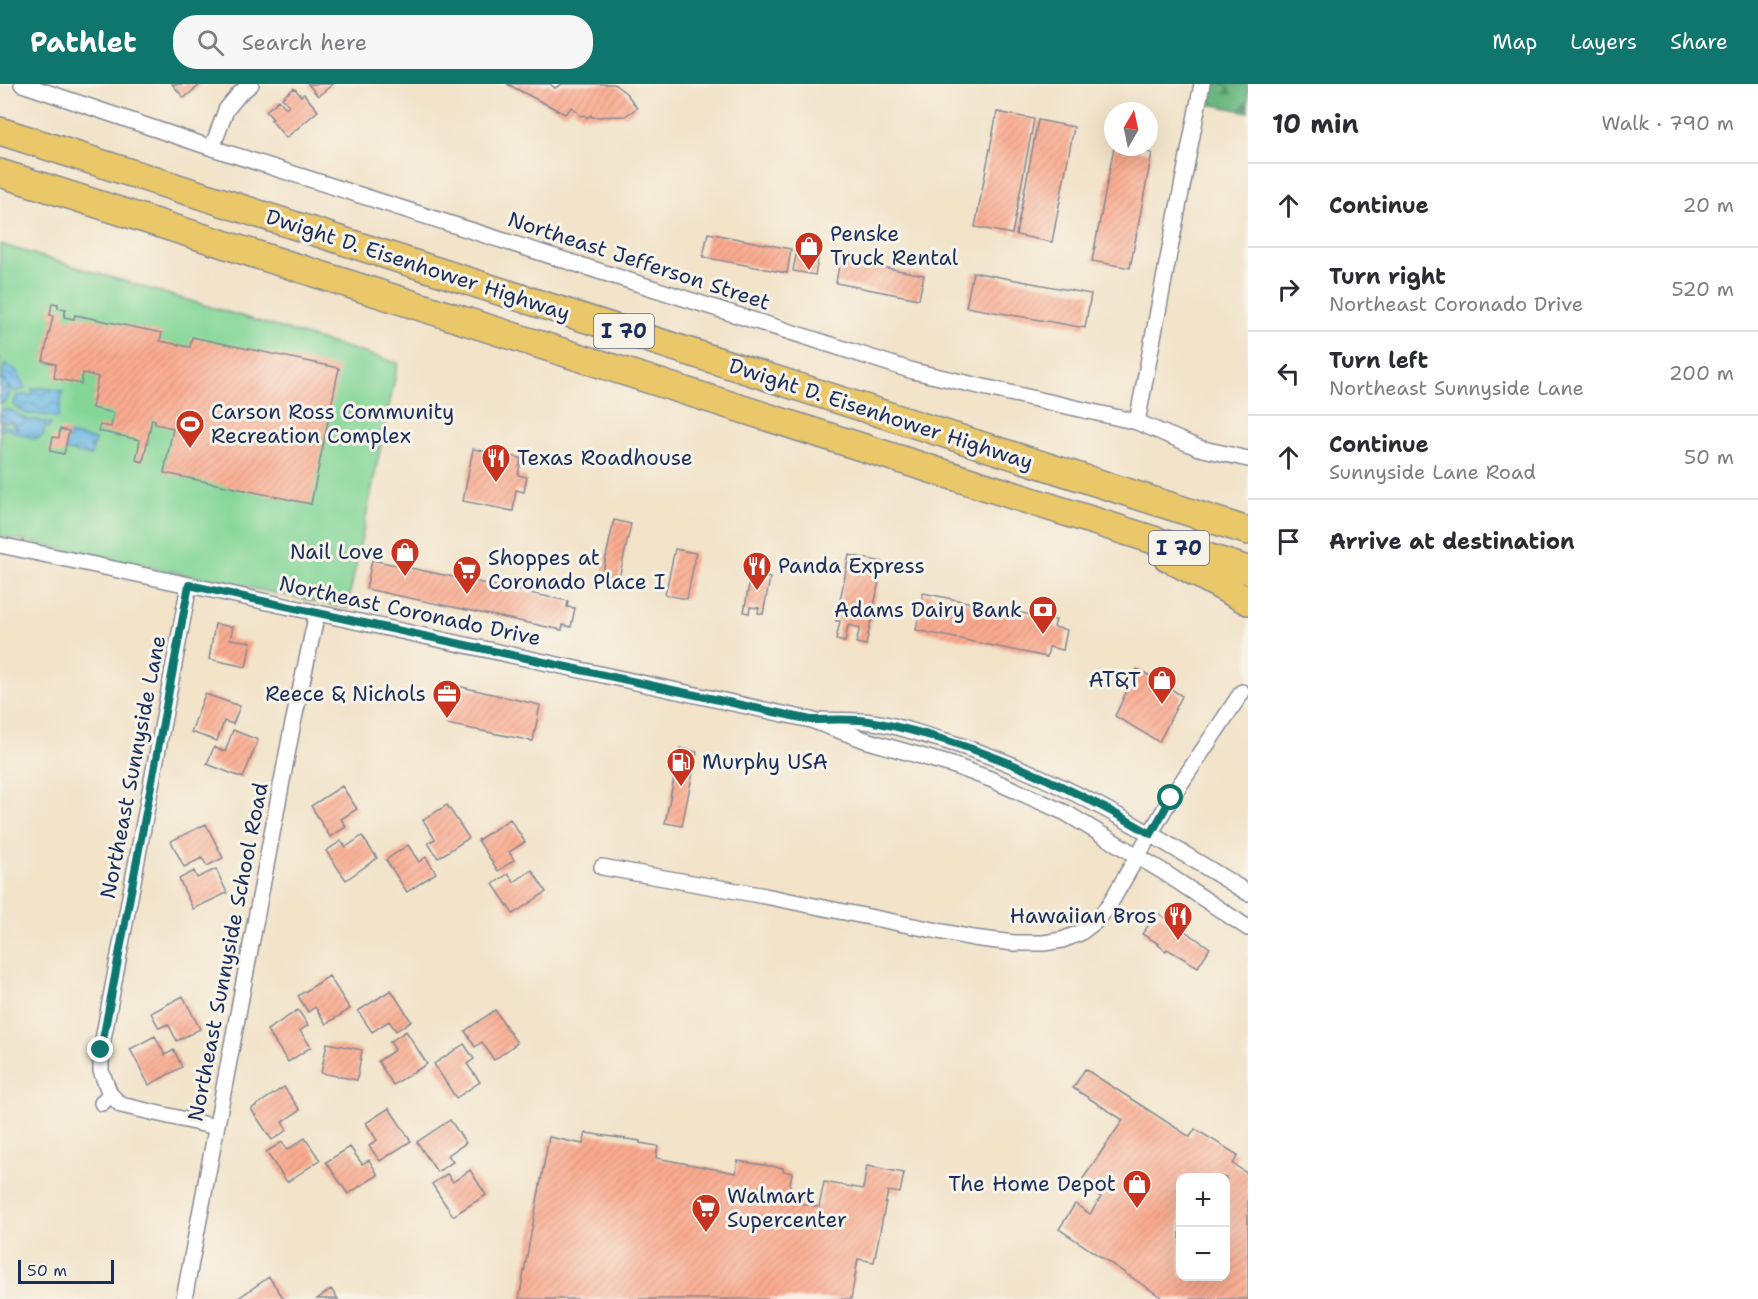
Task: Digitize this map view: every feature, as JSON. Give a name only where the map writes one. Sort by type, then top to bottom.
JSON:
[{"type":"highway","name":"Dwight D. Eisenhower Highway","points":[[0,131],[1248,531]]},
{"type":"highway","name":"Dwight D. Eisenhower Highway","points":[[0,173],[1248,570]]},
{"type":"highway","points":[[1091,481],[1248,513]]},
{"type":"highway","points":[[1111,526],[1248,601]]},
{"type":"street","name":"Northeast Jefferson Street","points":[[22,84],[212,148],[913,371],[1137,422],[1199,448],[1248,459]]},
{"type":"street","points":[[212,148],[226,110],[251,84]]},
{"type":"street","points":[[1137,422],[1202,84]]},
{"type":"street","name":"Northeast Coronado Drive","points":[[0,545],[811,720],[865,741],[961,768],[1032,796],[1066,813],[1137,856],[1248,928]]},
{"type":"street","name":"Northeast Sunnyside Lane","points":[[189,585],[101,1050],[101,1071],[106,1099],[121,1106],[216,1127]]},
{"type":"street","name":"Northeast Sunnyside School Road","points":[[184,1299],[292,728],[317,613]]},
{"type":"street","points":[[602,867],[765,896],[973,938],[1044,944],[1062,940],[1080,933],[1096,921],[1108,907],[1171,798],[1242,692]]},
{"type":"street","name":"Northeast Coronado Drive","points":[[811,720],[873,722],[958,745],[1028,771],[1089,800],[1151,834],[1248,893]]},
{"type":"green space","points":[[1202,84],[1248,84],[1248,112],[1199,102]]},
{"type":"green space","name":"Carson Ross Community Recreation Complex","points":[[0,244],[398,363],[347,608],[0,536]]},
{"type":"water","points":[[5,364],[17,371],[25,389],[13,392],[9,385],[9,396],[0,404],[0,379],[7,383],[2,377]]},
{"type":"water","points":[[32,389],[63,391],[58,418],[27,414],[14,406],[17,395],[33,395]]},
{"type":"water","points":[[0,410],[11,410],[27,420],[38,420],[51,424],[50,427],[45,427],[43,435],[36,439],[6,429],[0,430],[2,425],[19,429],[10,422],[0,422],[0,417],[4,416],[0,415]]},
{"type":"water","points":[[68,434],[95,440],[93,447],[90,448],[93,449],[91,456],[65,450]]},
{"type":"building","points":[[172,84],[201,84],[184,98]]},
{"type":"building","points":[[308,84],[333,84],[318,96]]},
{"type":"building","points":[[507,84],[550,84],[555,88],[562,84],[614,84],[627,94],[637,108],[625,116],[592,117],[591,115],[587,118],[585,115],[581,116],[572,107],[565,114]]},
{"type":"building","points":[[294,88],[301,96],[304,94],[318,111],[286,138],[266,111],[279,100],[286,108],[289,105],[282,98]]},
{"type":"building","points":[[997,112],[1034,119],[1012,234],[975,227]]},
{"type":"building","points":[[1038,120],[1074,127],[1052,242],[1016,235]]},
{"type":"building","points":[[1112,156],[1151,156],[1130,268],[1092,261]]},
{"type":"building","points":[[708,233],[791,249],[787,273],[703,257]]},
{"type":"building","points":[[797,250],[819,254],[815,275],[793,271]]},
{"type":"building","points":[[840,259],[924,275],[919,299],[836,283]]},
{"type":"building","points":[[973,272],[1091,294],[1085,328],[966,307]]},
{"type":"building","points":[[52,303],[58,304],[58,308],[66,309],[64,317],[74,319],[75,315],[162,333],[160,341],[190,347],[192,337],[339,368],[311,504],[164,473],[173,428],[155,424],[155,420],[152,419],[143,462],[136,460],[140,440],[98,431],[100,425],[111,427],[114,413],[92,408],[98,377],[83,373],[81,384],[54,378],[56,364],[43,361],[53,316],[50,315]]},
{"type":"building","points":[[60,429],[69,431],[64,454],[50,451],[53,437],[59,438]]},
{"type":"building","name":"Texas Roadhouse","points":[[473,449],[521,458],[518,475],[527,477],[524,492],[516,490],[513,511],[463,501]]},
{"type":"building","points":[[614,520],[631,524],[618,583],[601,580]]},
{"type":"building","points":[[675,549],[696,553],[687,599],[665,595]]},
{"type":"building","points":[[849,555],[883,562],[866,645],[856,643],[860,628],[848,625],[845,642],[836,640],[840,621],[836,621]]},
{"type":"building","name":"Shoppes at Coronado Place I","points":[[372,560],[568,601],[567,607],[575,608],[571,627],[563,625],[562,630],[366,589]]},
{"type":"building","name":"Panda Express","points":[[751,574],[770,578],[763,614],[758,613],[759,608],[750,607],[749,613],[744,612]]},
{"type":"building","points":[[923,593],[1056,620],[1054,627],[1067,630],[1063,650],[1049,647],[1047,657],[916,630]]},
{"type":"building","points":[[215,624],[233,627],[230,639],[251,642],[246,667],[209,659]]},
{"type":"building","points":[[1137,669],[1182,696],[1159,742],[1115,716]]},
{"type":"building","points":[[453,685],[540,705],[533,741],[446,724]]},
{"type":"building","points":[[205,694],[240,706],[233,724],[224,721],[217,741],[191,732]]},
{"type":"building","points":[[233,730],[258,740],[243,778],[207,764],[214,747],[225,752]]},
{"type":"building","name":"Murphy USA","points":[[680,748],[697,752],[682,826],[665,823]]},
{"type":"building","points":[[342,786],[357,809],[341,819],[346,827],[330,837],[311,806]]},
{"type":"building","points":[[447,805],[469,838],[438,858],[428,843],[435,839],[423,820]]},
{"type":"building","points":[[510,819],[525,842],[509,852],[514,860],[498,871],[478,840]]},
{"type":"building","points":[[206,824],[223,858],[207,866],[202,858],[184,867],[171,841]]},
{"type":"building","points":[[362,836],[377,858],[346,880],[326,851],[341,841],[346,847]]},
{"type":"building","points":[[408,845],[419,862],[426,857],[436,873],[407,892],[386,860]]},
{"type":"building","points":[[216,869],[227,893],[193,909],[179,879],[194,871],[197,878]]},
{"type":"building","points":[[532,870],[546,892],[513,914],[493,884],[508,874],[514,882]]},
{"type":"building","name":"Hawaiian Bros","points":[[1158,913],[1210,948],[1198,967],[1167,949],[1166,951],[1142,934]]},
{"type":"building","points":[[329,976],[350,1009],[326,1024],[315,1007],[308,1012],[298,996]]},
{"type":"building","points":[[391,990],[411,1021],[396,1031],[389,1021],[372,1032],[358,1011]]},
{"type":"building","points":[[183,996],[200,1029],[177,1041],[168,1024],[159,1028],[151,1013]]},
{"type":"building","points":[[298,1010],[308,1025],[300,1031],[311,1047],[288,1062],[267,1030]]},
{"type":"building","points":[[495,1010],[517,1043],[494,1060],[482,1042],[475,1047],[465,1031]]},
{"type":"building","points":[[406,1031],[427,1064],[393,1085],[378,1061],[395,1050],[390,1042]]},
{"type":"building","points":[[155,1036],[165,1055],[174,1050],[182,1067],[149,1085],[130,1049]]},
{"type":"building","points":[[327,1043],[362,1050],[357,1080],[321,1073]]},
{"type":"building","points":[[464,1044],[474,1059],[467,1064],[480,1082],[456,1098],[434,1064]]},
{"type":"building","name":"The Home Depot","points":[[1085,1069],[1190,1137],[1195,1129],[1238,1155],[1233,1164],[1248,1174],[1248,1299],[1164,1299],[1059,1229],[1075,1204],[1090,1214],[1101,1197],[1080,1183],[1123,1120],[1073,1088]]},
{"type":"building","points":[[284,1087],[300,1110],[282,1122],[287,1130],[272,1140],[251,1109]]},
{"type":"building","points":[[389,1108],[411,1141],[380,1161],[369,1146],[377,1140],[366,1123]]},
{"type":"building","points":[[450,1120],[466,1143],[448,1155],[453,1162],[437,1172],[417,1142]]},
{"type":"building","name":"Walmart Supercenter","points":[[586,1133],[640,1141],[640,1143],[658,1146],[656,1158],[736,1173],[738,1161],[783,1168],[783,1171],[792,1173],[787,1201],[819,1207],[824,1182],[863,1189],[867,1166],[904,1173],[900,1193],[888,1191],[874,1262],[858,1259],[851,1299],[519,1299],[549,1137],[583,1144]]},
{"type":"building","points":[[305,1138],[320,1160],[287,1182],[266,1152],[282,1142],[287,1150]]},
{"type":"building","points":[[350,1147],[362,1164],[369,1160],[378,1175],[348,1194],[326,1162]]},
{"type":"building","points":[[470,1170],[486,1195],[453,1216],[432,1184],[447,1174],[453,1182]]},
{"type":"building","points":[[269,1277],[284,1299],[237,1299]]},
{"type":"building","points":[[331,1289],[338,1299],[317,1299]]},
{"type":"place","name":"Penske Truck Rental","points":[[809,272]]},
{"type":"place","name":"Carson Ross Community Recreation Complex","points":[[190,450]]},
{"type":"place","name":"Texas Roadhouse","points":[[496,484]]},
{"type":"place","name":"Nail Love","points":[[405,578]]},
{"type":"place","name":"Panda Express","points":[[757,592]]},
{"type":"place","name":"Shoppes at Coronado Place I","points":[[467,596]]},
{"type":"place","name":"Adams Dairy Bank","points":[[1043,636]]},
{"type":"place","name":"AT&T","points":[[1162,706]]},
{"type":"place","name":"Reece & Nichols","points":[[447,720]]},
{"type":"place","name":"Murphy USA","points":[[681,788]]},
{"type":"place","name":"Hawaiian Bros","points":[[1178,942]]},
{"type":"place","name":"The Home Depot","points":[[1137,1210]]},
{"type":"place","name":"Walmart Supercenter","points":[[706,1234]]},
{"type":"route","points":[[101,1050],[189,585],[811,720],[873,722],[908,730],[958,745],[1028,771],[1134,823],[1151,834],[1171,798]]}]
